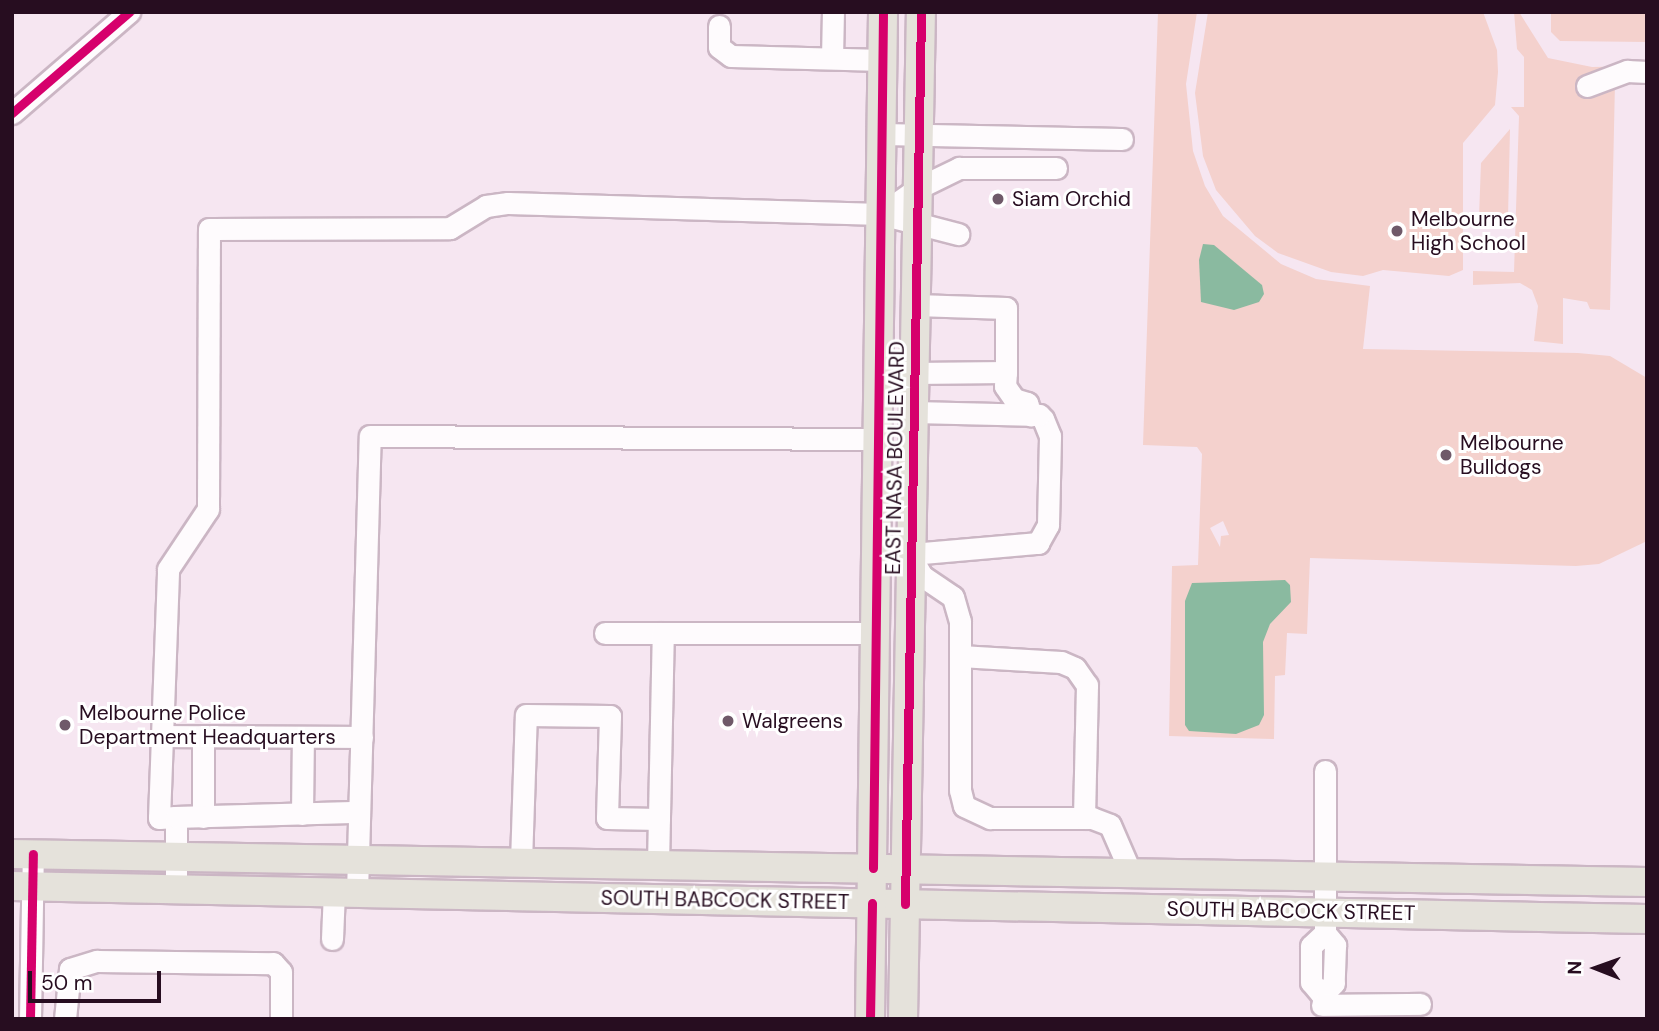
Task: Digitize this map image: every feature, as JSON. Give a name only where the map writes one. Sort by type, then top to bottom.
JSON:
[{"type":"main road","name":"EAST NASA BOULEVARD","points":[[873,867],[883,12]]},
{"type":"main road","name":"EAST NASA BOULEVARD","points":[[903,1019],[921,12]]},
{"type":"main road","name":"SOUTH BABCOCK STREET","points":[[23,854],[1647,882]]},
{"type":"main road","points":[[870,1019],[873,867]]},
{"type":"main road","name":"SOUTH BABCOCK STREET","points":[[22,886],[872,903],[1325,923],[1647,919]]},
{"type":"street","points":[[12,113],[129,12]]},
{"type":"street","points":[[832,58],[834,12]]},
{"type":"street","points":[[719,26],[719,47],[732,56],[883,60]]},
{"type":"street","points":[[1587,86],[1627,71],[1647,72]]},
{"type":"street","points":[[882,134],[1122,139]]},
{"type":"street","points":[[881,214],[918,188],[968,166],[1056,168]]},
{"type":"street","points":[[359,812],[159,818],[160,736],[169,569],[208,509],[209,229],[450,228],[486,206],[508,202],[881,214],[917,226],[942,227],[958,234]]},
{"type":"street","points":[[915,305],[1006,308],[1006,386],[1014,399],[1027,403],[1031,415]]},
{"type":"street","points":[[914,373],[1006,372]]},
{"type":"street","points":[[877,557],[911,557],[926,549],[1038,543],[1048,525],[1050,436],[1044,419],[1031,415],[914,412]]},
{"type":"street","points":[[332,939],[358,859],[370,436],[878,439]]},
{"type":"street","points":[[911,557],[922,576],[953,597],[960,621],[960,790],[964,806],[990,818],[1084,818],[1110,825],[1130,871]]},
{"type":"street","points":[[605,633],[876,633]]},
{"type":"street","points":[[658,864],[663,633]]},
{"type":"street","points":[[960,656],[1062,662],[1075,668],[1087,685],[1084,818]]},
{"type":"street","points":[[521,862],[526,715],[610,716],[607,818],[659,819]]},
{"type":"street","points":[[160,736],[362,737]]},
{"type":"street","points":[[203,736],[203,817]]},
{"type":"street","points":[[302,814],[303,737]]},
{"type":"street","points":[[1325,771],[1325,923],[1311,946],[1311,982],[1322,1006],[1420,1004]]},
{"type":"street","points":[[176,817],[176,889]]},
{"type":"street","points":[[23,854],[22,886],[30,1019]]},
{"type":"street","points":[[65,1019],[70,969],[97,961],[273,963],[281,972],[281,1019]]},
{"type":"shaded area","points":[[1158,12],[1197,12],[1186,84],[1193,151],[1205,186],[1223,216],[1281,264],[1316,279],[1370,286],[1363,349],[1610,356],[1647,378],[1647,541],[1599,564],[1576,566],[1310,558],[1307,634],[1287,633],[1285,675],[1275,676],[1274,739],[1169,736],[1172,566],[1198,565],[1202,454],[1197,447],[1143,445]],"holes":[[[1223,521],[1229,535],[1221,536],[1220,547],[1210,528]]]},
{"type":"shaded area","points":[[1208,12],[1483,12],[1497,50],[1498,72],[1495,105],[1463,143],[1463,270],[1449,276],[1383,270],[1363,276],[1331,272],[1278,253],[1255,236],[1216,190],[1203,156],[1195,93]]},
{"type":"shaded area","points":[[1514,12],[1519,12],[1548,58],[1592,67],[1647,66],[1647,83],[1615,83],[1610,310],[1590,309],[1587,302],[1563,298],[1563,344],[1534,341],[1538,306],[1532,290],[1520,283],[1473,285],[1473,271],[1514,272],[1519,116],[1511,107],[1524,107],[1524,57],[1517,49]]},
{"type":"shaded area","points":[[1551,12],[1647,12],[1647,42],[1560,41],[1551,32]]},
{"type":"shaded area","points":[[1510,129],[1508,217],[1479,217],[1481,163]]},
{"type":"shaded area","points":[[1203,244],[1214,245],[1262,285],[1264,294],[1259,302],[1234,310],[1201,302],[1199,260]]},
{"type":"shaded area","points":[[1285,580],[1290,585],[1291,602],[1270,624],[1263,642],[1264,715],[1259,725],[1236,734],[1189,731],[1185,725],[1185,601],[1192,583]]},
{"type":"cycle path","points":[[12,113],[129,12]]},
{"type":"cycle path","points":[[873,868],[883,12]]},
{"type":"cycle path","points":[[905,904],[921,12]]},
{"type":"cycle path","points":[[30,1019],[33,854]]},
{"type":"cycle path","points":[[870,1019],[872,903]]},
{"type":"place","name":"Siam Orchid","points":[[998,199]]},
{"type":"place","name":"Melbourne High School","points":[[1397,231]]},
{"type":"place","name":"Melbourne Bulldogs","points":[[1446,455]]},
{"type":"place","name":"Walgreens","points":[[728,721]]},
{"type":"place","name":"Melbourne Police Department Headquarters","points":[[65,725]]}]
